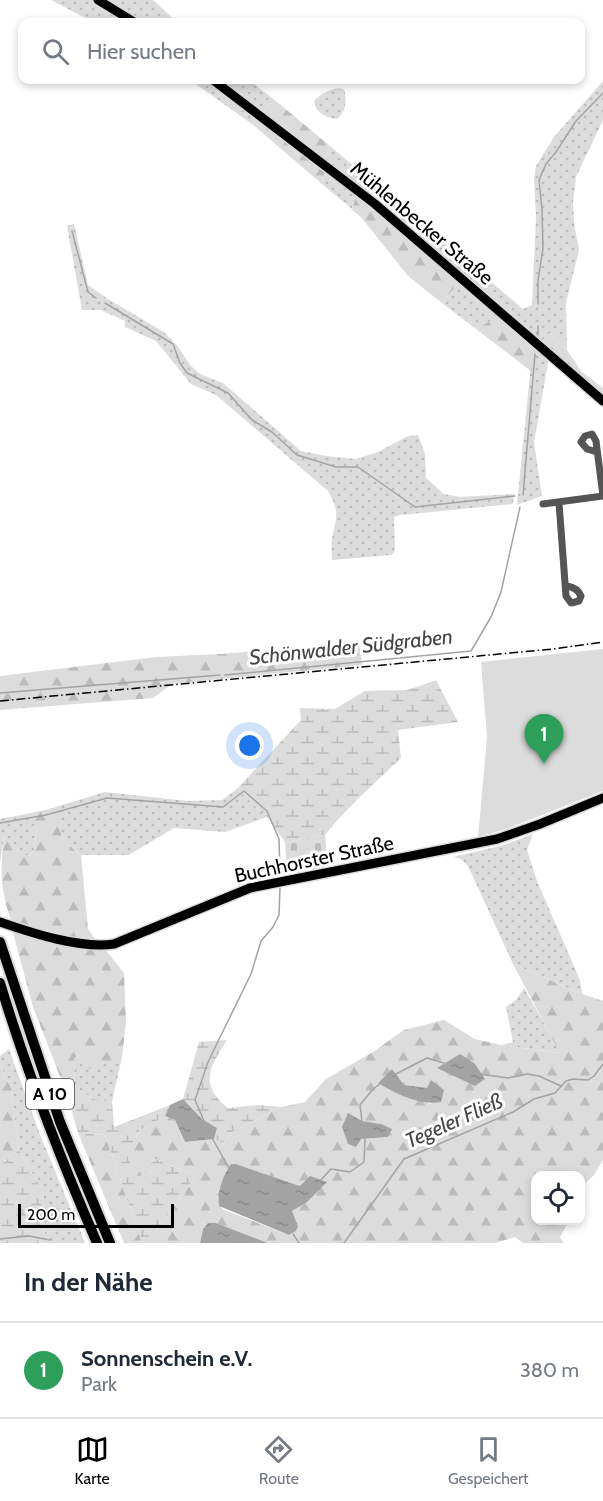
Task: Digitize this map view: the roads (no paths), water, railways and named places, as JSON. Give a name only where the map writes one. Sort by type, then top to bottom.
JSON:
[{"type":"highway","name":"A 10","points":[[0,942],[60,1122],[110,1243]]},
{"type":"highway","name":"A 10","points":[[0,983],[44,1115],[97,1243]]},
{"type":"main road","points":[[98,0],[127,18]]},
{"type":"main road","name":"Mühlenbecker Straße","points":[[218,84],[375,204],[603,401]]},
{"type":"main road","name":"Buchhorster Straße","points":[[0,922],[71,941],[102,945],[114,944],[250,888],[497,839],[603,798]]},
{"type":"street","points":[[543,504],[603,496],[597,452]]},
{"type":"street","points":[[559,503],[567,586]]},
{"type":"water","points":[[460,1054],[475,1064],[485,1079],[475,1086],[437,1068]]},
{"type":"water","points":[[392,1069],[404,1085],[427,1088],[431,1080],[444,1090],[441,1102],[417,1101],[378,1083]]},
{"type":"water","points":[[183,1099],[202,1119],[217,1128],[214,1139],[185,1142],[175,1120],[165,1116],[170,1105]]},
{"type":"water","points":[[348,1113],[362,1121],[381,1124],[392,1129],[388,1137],[361,1139],[356,1147],[348,1144],[342,1127]]},
{"type":"water","points":[[231,1164],[300,1186],[310,1176],[327,1182],[306,1203],[292,1211],[298,1226],[296,1231],[289,1235],[219,1206],[221,1184]]},
{"type":"water","points":[[208,1223],[216,1223],[268,1243],[200,1243],[203,1229]]},
{"type":"waterway","name":"Schönwalder Südgraben","points":[[538,304],[538,281],[543,248],[539,180],[546,164],[576,121],[603,93]]},
{"type":"waterway","points":[[72,231],[88,292],[96,298]]},
{"type":"waterway","points":[[105,303],[173,344],[180,363],[187,373],[228,393],[252,420],[272,432],[297,455],[336,467],[358,467],[415,507],[515,496]]},
{"type":"waterway","name":"Schönwalder Südgraben","points":[[538,326],[538,335]]},
{"type":"waterway","name":"Schönwalder Südgraben","points":[[523,495],[535,354]]},
{"type":"waterway","name":"Schönwalder Südgraben","points":[[225,675],[471,651],[491,617],[501,592],[520,507]]},
{"type":"waterway","name":"Schönwalder Südgraben","points":[[0,693],[220,675]]},
{"type":"waterway","points":[[0,823],[46,815],[107,798],[223,807],[244,791],[267,811],[279,839],[280,874]]},
{"type":"waterway","points":[[204,1121],[195,1100],[208,1062],[251,974],[261,941],[273,927],[279,915],[280,888]]},
{"type":"waterway","points":[[394,1075],[427,1058],[444,1063]]},
{"type":"waterway","name":"Tegeler Fließ","points":[[344,1243],[404,1159],[513,1112],[534,1099],[555,1093],[566,1081],[588,1080],[603,1064]]},
{"type":"waterway","points":[[480,1074],[508,1078],[527,1074],[539,1076],[561,1086]]},
{"type":"waterway","points":[[362,1122],[360,1105],[380,1084]]},
{"type":"waterway","points":[[212,1138],[229,1168]]},
{"type":"waterway","points":[[320,1181],[331,1169],[350,1172],[364,1162],[365,1139]]},
{"type":"waterway","points":[[293,1234],[299,1243]]},
{"type":"waterway","points":[[0,1239],[29,1236],[50,1240]]},
{"type":"railway","points":[[0,701],[553,649],[603,642]]},
{"type":"place","name":"Sonnenschein e.V.","points":[[544,764]]}]
